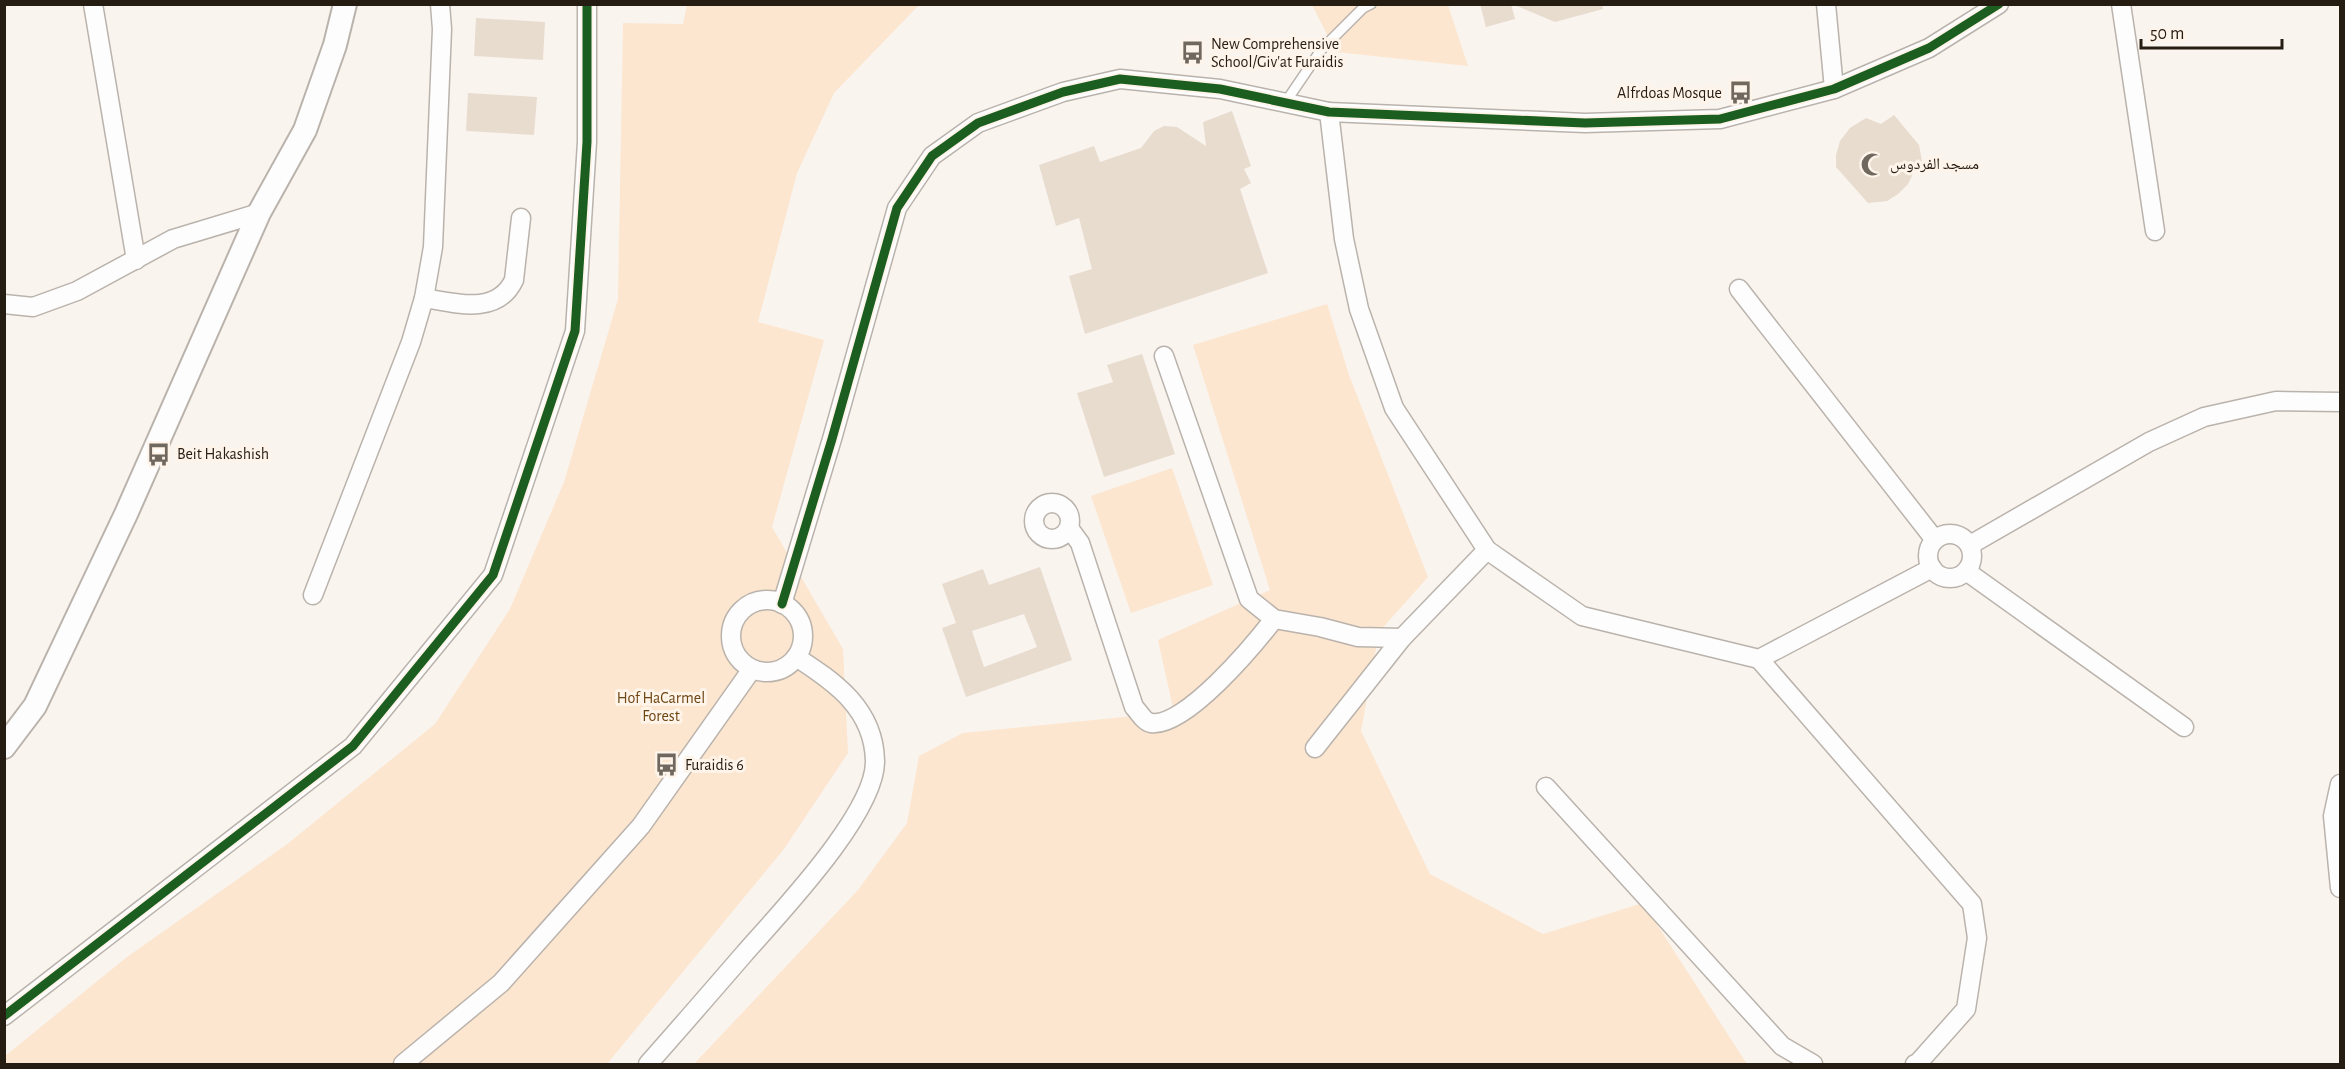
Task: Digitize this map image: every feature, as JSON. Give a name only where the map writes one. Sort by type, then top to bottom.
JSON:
[{"type":"street","points":[[93,4],[136,260]]},
{"type":"street","points":[[4,747],[35,706],[126,514],[259,213],[305,130],[335,45],[345,4]]},
{"type":"street","points":[[313,595],[411,342],[424,298],[433,247],[442,28],[440,4]]},
{"type":"street","points":[[4,1016],[353,746],[493,575],[574,331],[587,142],[586,4]]},
{"type":"street","points":[[1826,4],[1834,89]]},
{"type":"street","points":[[782,604],[832,440],[897,208],[932,156],[978,123],[1063,92],[1120,80],[1220,89],[1329,112],[1585,123],[1720,119],[1834,89],[1929,48],[1999,4]]},
{"type":"street","points":[[2121,4],[2155,231]]},
{"type":"street","points":[[1329,112],[1344,239],[1359,309],[1394,408],[1487,550],[1582,616],[1759,659],[1972,904],[1977,938],[1965,1009],[1915,1065]]},
{"type":"street","points":[[11,304],[33,307],[77,291],[173,239],[259,213]]},
{"type":"street","points":[[424,298],[475,306],[486,304],[501,295],[514,280],[522,219]]},
{"type":"street","points":[[1739,289],[1935,540]]},
{"type":"street","points":[[1164,356],[1249,599],[1274,619],[1320,627],[1358,637],[1401,638]]},
{"type":"street","points":[[1970,545],[2149,442],[2204,417],[2276,401],[2340,402]]},
{"type":"street","points":[[1069,528],[1080,543],[1134,707],[1147,722],[1167,720],[1201,699],[1262,635],[1274,619]]},
{"type":"street","points":[[1947,534],[1953,534],[1970,545],[1972,559],[1966,571],[1955,578],[1942,576],[1932,568],[1928,553],[1935,540],[1947,534]]},
{"type":"street","points":[[1315,748],[1401,638],[1487,550]]},
{"type":"street","points":[[1759,659],[1932,568]]},
{"type":"street","points":[[1966,571],[2184,727]]},
{"type":"street","points":[[771,600],[792,611],[800,621],[802,633],[802,646],[796,657],[788,666],[776,671],[764,672],[742,663],[731,644],[734,621],[740,612],[749,605],[771,600]]},
{"type":"street","points":[[648,1065],[829,854],[856,814],[870,786],[875,762],[871,737],[862,715],[851,699],[832,680],[796,657]]},
{"type":"street","points":[[403,1065],[501,983],[641,826],[752,669]]},
{"type":"street","points":[[2340,784],[2333,816],[2340,888]]},
{"type":"street","points":[[1546,787],[1782,1046],[1813,1065]]},
{"type":"lane","points":[[1285,104],[1320,50],[1371,4]]},
{"type":"green space","name":"Hof HaCarmel Forest","points":[[687,5],[919,5],[834,93],[797,173],[758,322],[824,340],[772,527],[843,649],[848,753],[784,849],[607,1064],[5,1064],[5,1056],[127,957],[286,845],[435,724],[510,609],[564,482],[618,299],[623,23],[683,24]]},
{"type":"green space","points":[[1312,5],[1448,5],[1468,66],[1336,52]]},
{"type":"green space","points":[[1327,304],[1349,375],[1428,577],[1379,632],[1361,731],[1430,874],[1543,934],[1643,903],[1747,1064],[694,1064],[858,890],[907,823],[919,756],[963,733],[1174,712],[1158,640],[1270,590],[1193,345]]},
{"type":"green space","points":[[1172,468],[1213,585],[1131,613],[1091,496]]},
{"type":"building","points":[[1480,4],[1511,4],[1515,19],[1486,27]]},
{"type":"building","points":[[1512,4],[1602,4],[1603,9],[1555,22]]},
{"type":"building","points":[[476,18],[545,22],[543,60],[474,56]]},
{"type":"building","points":[[468,93],[537,97],[534,135],[466,131]]},
{"type":"building","points":[[1232,111],[1251,166],[1244,169],[1251,183],[1240,189],[1268,273],[1085,334],[1069,276],[1092,269],[1079,218],[1056,226],[1039,165],[1094,146],[1100,162],[1141,148],[1154,131],[1164,126],[1177,127],[1206,146],[1203,122]]},
{"type":"building","points":[[1894,115],[1919,145],[1922,161],[1915,164],[1908,184],[1898,194],[1887,201],[1868,203],[1836,167],[1836,155],[1840,141],[1850,128],[1866,118],[1881,124]]},
{"type":"building","points":[[1142,354],[1175,454],[1104,477],[1077,393],[1113,382],[1107,365]]},
{"type":"building","points":[[1040,567],[1072,660],[966,697],[942,628],[956,623],[942,584],[983,569],[989,585]],"holes":[[[1024,614],[1037,647],[984,667],[972,631]]]},
{"type":"cycle path","points":[[4,1016],[353,746],[493,575],[575,331],[587,142],[587,4]]},
{"type":"cycle path","points":[[782,604],[832,439],[897,208],[932,156],[978,123],[1063,92],[1120,79],[1220,89],[1329,112],[1585,123],[1720,119],[1834,89],[1929,48],[1999,4]]},
{"type":"place","name":"New Comprehensive School/Giv'at Furaidis","points":[[1193,53]]},
{"type":"place","name":"Alfrdoas Mosque","points":[[1740,93]]},
{"type":"place","name":"مسجد الفردوس","points":[[1872,164]]},
{"type":"place","name":"Beit Hakashish","points":[[159,454]]},
{"type":"place","name":"Furaidis 6","points":[[667,765]]}]
